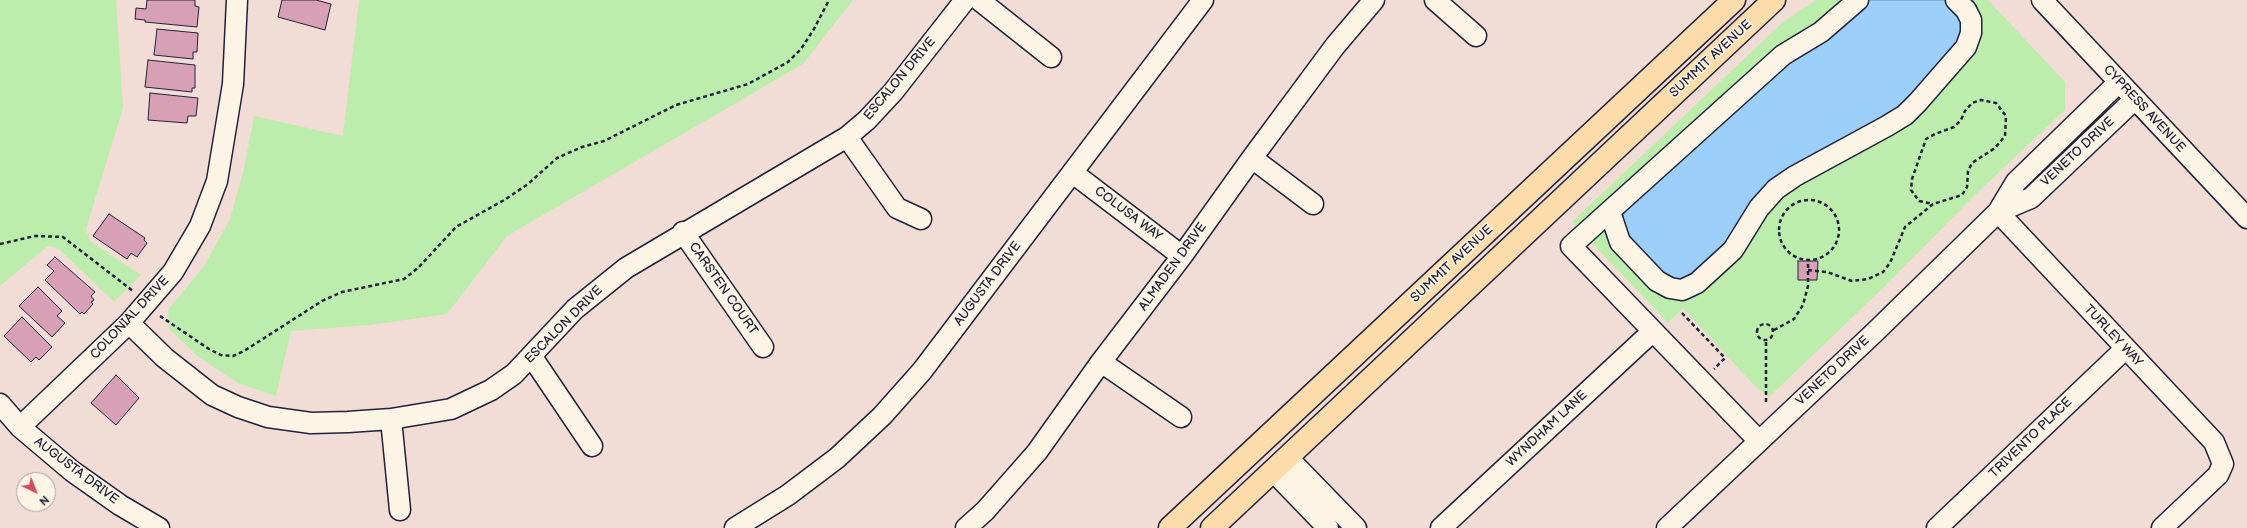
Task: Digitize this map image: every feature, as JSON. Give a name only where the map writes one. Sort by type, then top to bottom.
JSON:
[{"type":"main road","name":"SUMMIT AVENUE","points":[[1170,528],[1734,0]]},
{"type":"main road","name":"SUMMIT AVENUE","points":[[1212,528],[1774,0]]},
{"type":"street","name":"COLONIAL DRIVE","points":[[20,427],[129,323],[173,272],[200,226],[217,181],[232,84],[237,0]]},
{"type":"street","name":"ESCALON DRIVE","points":[[129,323],[194,382],[212,395],[238,407],[287,421],[311,424],[391,419],[451,409],[492,390],[514,374],[532,357],[575,310],[609,280],[683,232],[847,137],[867,120],[893,92],[965,0]]},
{"type":"street","points":[[979,0],[1051,57]]},
{"type":"street","name":"AUGUSTA DRIVE","points":[[735,528],[788,495],[837,458],[882,416],[922,371],[1203,0]]},
{"type":"street","name":"ALMADEN DRIVE","points":[[966,528],[985,511],[1037,452],[1101,362],[1182,256],[1335,46],[1374,0]]},
{"type":"street","points":[[1435,0],[1476,36]]},
{"type":"street","points":[[1759,441],[1572,246],[1783,55],[1821,32],[1858,0]]},
{"type":"street","points":[[1610,212],[1620,242],[1657,281],[1670,288],[1682,290],[1697,283],[1733,250],[1758,208],[1776,189],[1795,176],[1905,115],[1918,102],[1966,47],[1970,33],[1971,20],[1966,10],[1956,0]]},
{"type":"street","name":"CYPRESS AVENUE","points":[[2042,0],[2247,218]]},
{"type":"street","name":"VENETO DRIVE","points":[[1667,528],[1998,212],[2016,182],[2119,82]]},
{"type":"street","name":"VENETO DRIVE","points":[[1998,212],[2030,198],[2135,99]]},
{"type":"street","points":[[847,137],[897,208],[921,220]]},
{"type":"street","points":[[1252,158],[1313,204]]},
{"type":"street","name":"COLUSA WAY","points":[[1073,173],[1182,256]]},
{"type":"street","name":"TURLEY WAY","points":[[1998,212],[2124,349],[2214,442],[2223,464],[2218,475],[2162,528]]},
{"type":"street","name":"CARSTEN COURT","points":[[683,232],[762,347]]},
{"type":"street","name":"WYNDHAM LANE","points":[[1441,528],[1653,331]]},
{"type":"street","name":"TRIVENTO PLACE","points":[[1937,528],[2124,349]]},
{"type":"street","points":[[532,357],[592,446]]},
{"type":"street","points":[[1101,362],[1181,417]]},
{"type":"street","name":"AUGUSTA DRIVE","points":[[0,404],[20,427],[72,471],[120,505],[159,528]]},
{"type":"street","points":[[391,419],[400,510]]},
{"type":"street","points":[[1280,464],[1328,528]]},
{"type":"street","points":[[1280,464],[1356,528]]},
{"type":"path","points":[[168,322],[209,349],[221,355],[233,356],[244,351],[322,301],[342,292],[404,279],[418,268],[456,226],[512,195],[557,158],[582,147],[604,141],[658,112],[676,105],[748,84],[788,62],[801,49],[810,36],[829,0]]},
{"type":"path","points":[[1808,270],[1826,272],[1852,281],[1868,279],[1877,275],[1890,263],[1905,227],[1917,215],[1933,204],[1962,195],[1967,187],[1968,171],[1972,163],[1995,148],[2005,136],[2007,125],[2006,116],[1996,103],[1981,100],[1972,103],[1965,110],[1961,120],[1954,127],[1934,134],[1926,139],[1912,179],[1911,190],[1919,202],[1933,204]]},
{"type":"path","points":[[1812,200],[1822,203],[1836,216],[1839,225],[1839,235],[1836,245],[1829,253],[1821,258],[1808,260],[1792,254],[1785,247],[1779,229],[1781,220],[1790,208],[1803,201],[1812,200]]},
{"type":"path","points":[[0,244],[35,236],[63,237],[129,287]]},
{"type":"path","points":[[1766,340],[1771,338],[1774,330],[1788,324],[1799,312],[1806,296],[1808,260]]},
{"type":"path","points":[[1682,313],[1725,358]]},
{"type":"path","points":[[1766,340],[1758,335],[1759,328],[1763,324],[1768,324],[1774,330]]},
{"type":"path","points":[[1766,340],[1766,402]]},
{"type":"green space","points":[[0,0],[116,0],[123,108],[86,229],[90,241],[141,275],[114,302],[58,248],[48,246],[0,286]]},
{"type":"green space","points":[[359,0],[853,0],[803,64],[507,236],[447,314],[370,325],[291,331],[276,396],[238,383],[200,358],[169,329],[168,310],[204,266],[230,219],[244,169],[254,116],[343,136]]},
{"type":"green space","points":[[1816,0],[1988,0],[2065,82],[2065,110],[1978,192],[1883,288],[1769,397],[1752,383],[1683,308],[1668,323],[1572,222],[1782,23]]},
{"type":"water","points":[[1867,0],[1948,0],[1965,20],[1959,46],[1899,110],[1791,171],[1726,250],[1685,281],[1662,277],[1620,227],[1628,206],[1792,55]]},
{"type":"building","points":[[147,0],[195,0],[195,6],[199,7],[197,27],[145,22],[145,20],[135,19],[136,8],[146,9]]},
{"type":"building","points":[[282,0],[316,0],[331,4],[325,30],[278,17]]},
{"type":"building","points":[[157,29],[198,33],[197,52],[193,52],[193,59],[154,55]]},
{"type":"building","points":[[148,60],[195,65],[195,88],[192,88],[192,92],[145,87]]},
{"type":"building","points":[[150,93],[198,98],[196,116],[188,116],[187,123],[148,120]]},
{"type":"building","points":[[109,214],[145,238],[144,240],[147,243],[137,257],[131,253],[127,259],[93,236]]},
{"type":"building","points":[[55,257],[95,292],[91,296],[94,300],[91,302],[93,304],[84,314],[82,312],[80,314],[45,280],[54,271],[47,265]]},
{"type":"building","points":[[1798,261],[1818,261],[1817,280],[1798,280]]},
{"type":"building","points":[[38,287],[62,311],[57,316],[65,323],[52,337],[19,306]]},
{"type":"building","points":[[22,317],[52,347],[39,360],[36,357],[31,362],[4,336]]},
{"type":"building","points":[[116,375],[139,398],[116,425],[91,403]]}]
